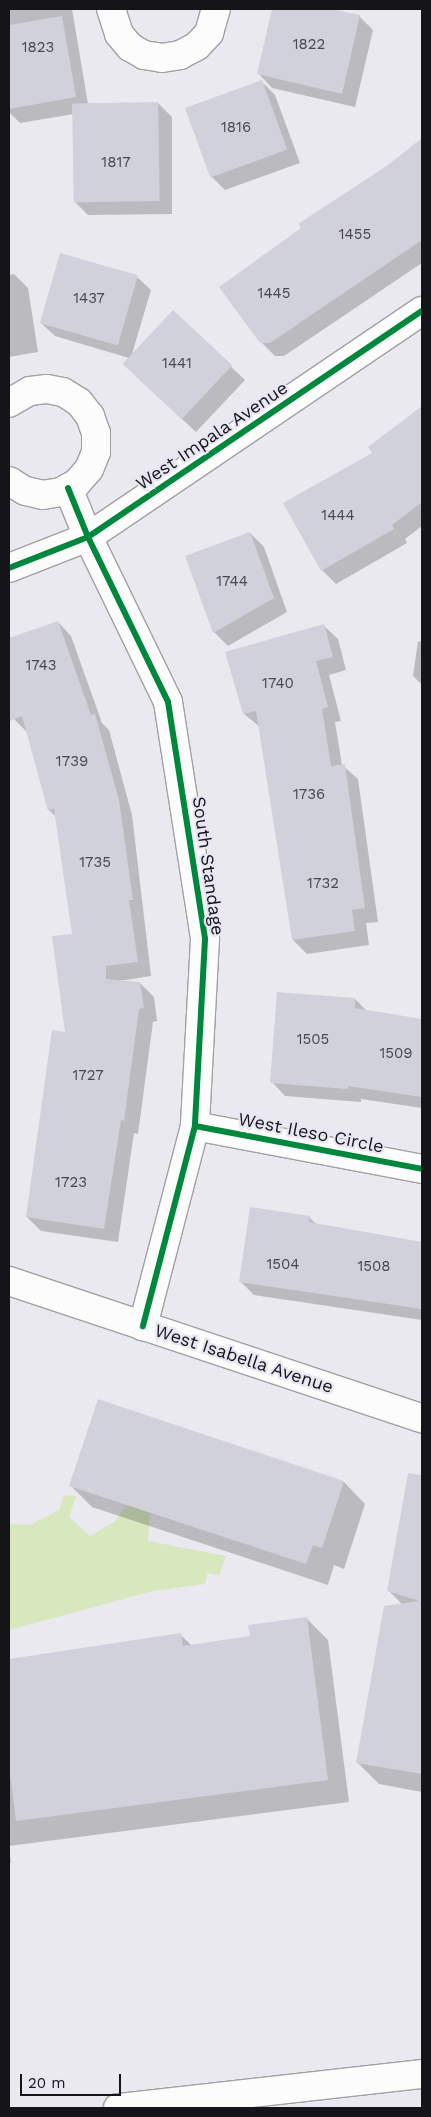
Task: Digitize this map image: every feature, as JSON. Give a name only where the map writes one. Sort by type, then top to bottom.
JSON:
[{"type":"main road","points":[[111,9],[119,34],[130,47],[144,55],[162,58],[180,55],[196,46],[209,33],[216,9]]},
{"type":"main road","name":"West Impala Avenue","points":[[9,568],[88,537],[422,311]]},
{"type":"main road","points":[[9,404],[30,391],[47,389],[63,392],[79,402],[90,416],[96,434],[96,452],[89,469],[68,488],[43,494],[25,491],[9,481]]},
{"type":"main road","name":"South Standage","points":[[68,488],[88,537],[168,702],[205,939],[195,1126],[143,1326]]},
{"type":"main road","name":"West Ileso Circle","points":[[195,1126],[422,1169]]},
{"type":"main road","name":"West Isabella Avenue","points":[[9,1281],[422,1418]]},
{"type":"main road","points":[[118,2108],[422,2074]]},
{"type":"green space","points":[[64,1495],[76,1496],[69,1517],[90,1536],[114,1522],[127,1505],[150,1510],[148,1541],[226,1556],[219,1575],[207,1573],[205,1584],[153,1591],[9,1630],[9,1524],[30,1525],[59,1510]]},
{"type":"building","points":[[272,9],[332,9],[360,15],[342,94],[257,74]]},
{"type":"building","points":[[62,16],[76,97],[9,109],[9,25]]},
{"type":"building","points":[[262,80],[287,150],[210,178],[185,108]]},
{"type":"building","points":[[158,102],[160,201],[74,202],[72,104]]},
{"type":"building","points":[[422,138],[422,240],[270,343],[260,343],[219,287],[301,228],[298,224],[388,165]]},
{"type":"building","points":[[60,253],[138,275],[118,345],[40,323]]},
{"type":"building","points":[[173,310],[232,365],[182,419],[123,364]]},
{"type":"building","points":[[422,406],[422,502],[392,525],[394,529],[321,571],[283,503],[372,453],[368,447]]},
{"type":"building","points":[[250,532],[274,598],[213,633],[185,556]]},
{"type":"building","points":[[58,621],[91,715],[95,714],[119,800],[133,900],[129,900],[138,962],[106,966],[106,979],[140,982],[144,1008],[139,1009],[124,1121],[121,1120],[104,1229],[26,1217],[52,1030],[65,1032],[52,936],[72,934],[54,809],[48,811],[22,716],[9,721],[9,638]]},
{"type":"building","points":[[324,624],[333,657],[316,661],[328,707],[322,709],[331,766],[345,764],[365,908],[352,910],[355,931],[292,940],[256,711],[243,714],[225,652]]},
{"type":"building","points":[[277,992],[355,998],[355,1008],[422,1019],[422,1097],[348,1086],[348,1089],[270,1083]]},
{"type":"building","points":[[250,1207],[310,1216],[309,1222],[422,1242],[422,1309],[239,1282]]},
{"type":"building","points":[[98,1399],[344,1481],[322,1548],[313,1545],[306,1564],[69,1486]]},
{"type":"building","points":[[408,1473],[422,1475],[422,1774],[356,1763],[384,1606],[419,1601],[387,1591]]},
{"type":"building","points":[[307,1617],[328,1780],[16,1821],[9,1766],[9,1659],[181,1633],[183,1646],[250,1636],[248,1625]]},
{"type":"cycle path","points":[[9,568],[88,537],[422,311]]},
{"type":"cycle path","points":[[68,488],[88,537],[168,702],[205,939],[195,1126],[143,1326]]},
{"type":"cycle path","points":[[195,1126],[422,1169]]}]
